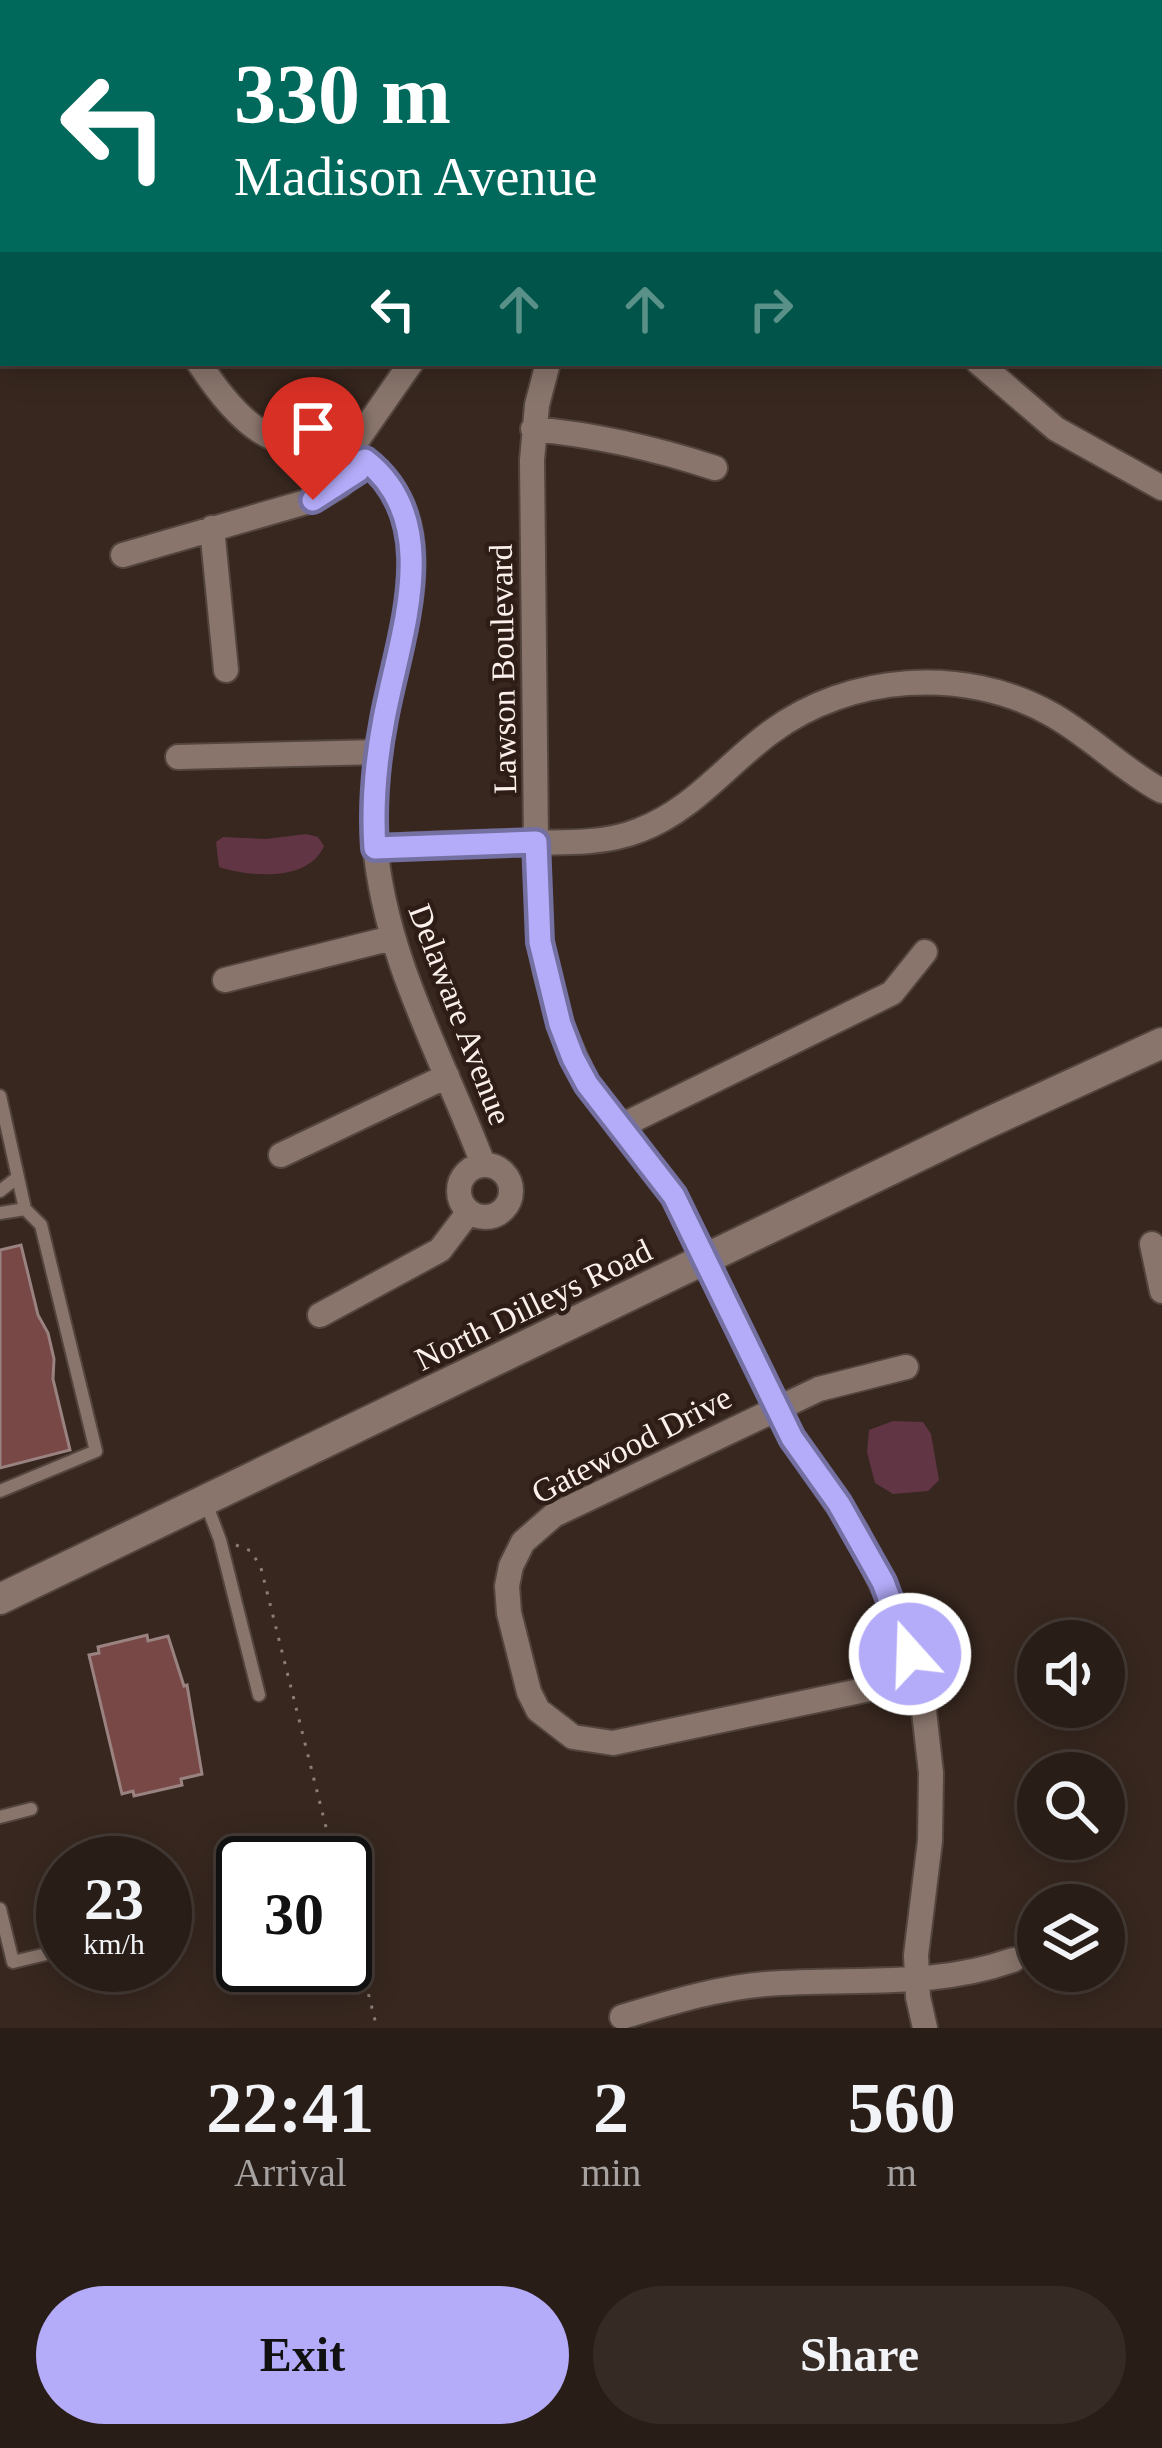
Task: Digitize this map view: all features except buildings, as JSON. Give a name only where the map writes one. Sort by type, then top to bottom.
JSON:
[{"type":"street","points":[[123,555],[313,500],[349,479],[357,456],[410,366]]},
{"type":"street","name":"Lawson Boulevard","points":[[547,366],[533,429],[540,942],[560,1024],[587,1084],[674,1196],[792,1438],[857,1533],[903,1628],[917,1679],[931,1773],[930,1841],[916,1981],[925,2028]]},
{"type":"street","points":[[982,366],[1056,429],[1162,488]]},
{"type":"street","points":[[208,367],[258,430],[292,444],[357,456]]},
{"type":"street","points":[[533,429],[630,442],[715,468]]},
{"type":"street","name":"Delaware Avenue","points":[[357,456],[376,468],[403,507],[411,564],[406,622],[379,752],[375,848],[392,938],[483,1164]]},
{"type":"street","points":[[212,528],[226,670]]},
{"type":"street","points":[[375,848],[595,841],[635,833],[685,807],[776,728],[814,706],[886,685],[930,682],[988,689],[1029,703],[1083,733],[1162,791]]},
{"type":"street","points":[[178,757],[379,752]]},
{"type":"street","points":[[225,980],[392,938]]},
{"type":"street","points":[[619,1127],[892,993],[925,952]]},
{"type":"street","name":"North Dilleys Road","points":[[0,1599],[1162,1042]]},
{"type":"street","points":[[281,1155],[447,1076]]},
{"type":"street","name":"Delaware Avenue","points":[[483,1164],[499,1168],[507,1177],[511,1197],[499,1214],[487,1219],[468,1213],[458,1196],[468,1170],[483,1164]]},
{"type":"street","points":[[320,1315],[440,1250],[468,1213]]},
{"type":"street","points":[[1152,1244],[1162,1291]]},
{"type":"street","name":"Gatewood Drive","points":[[906,1367],[819,1390],[554,1515],[523,1542],[507,1586],[529,1693],[538,1711],[573,1737],[613,1743],[917,1679]]},
{"type":"street","points":[[622,2017],[712,1992],[764,1984],[916,1981],[971,1975],[1013,1960]]},
{"type":"lane","points":[[0,1096],[25,1209],[41,1225],[96,1451],[0,1491]]},
{"type":"lane","points":[[0,1191],[18,1178]]},
{"type":"lane","points":[[0,1213],[25,1209]]},
{"type":"lane","points":[[206,1502],[259,1695]]},
{"type":"lane","points":[[0,1816],[31,1809]]},
{"type":"lane","points":[[0,1909],[13,1962],[36,1956]]},
{"type":"path","points":[[220,1540],[251,1551],[261,1568],[328,1836]]},
{"type":"path","points":[[368,1992],[377,2028]]},
{"type":"shaded area","points":[[223,837],[318,837],[324,846],[306,866],[278,874],[219,867],[216,842]]},
{"type":"shaded area","points":[[893,1421],[923,1422],[931,1434],[939,1480],[928,1491],[893,1494],[875,1483],[867,1452],[869,1430]]},
{"type":"route","points":[[313,500],[339,486],[365,460],[397,495],[409,527],[406,622],[379,752],[375,848],[536,842],[540,942],[573,1058],[587,1084],[674,1196],[792,1438],[839,1504],[883,1582],[910,1654]]}]
